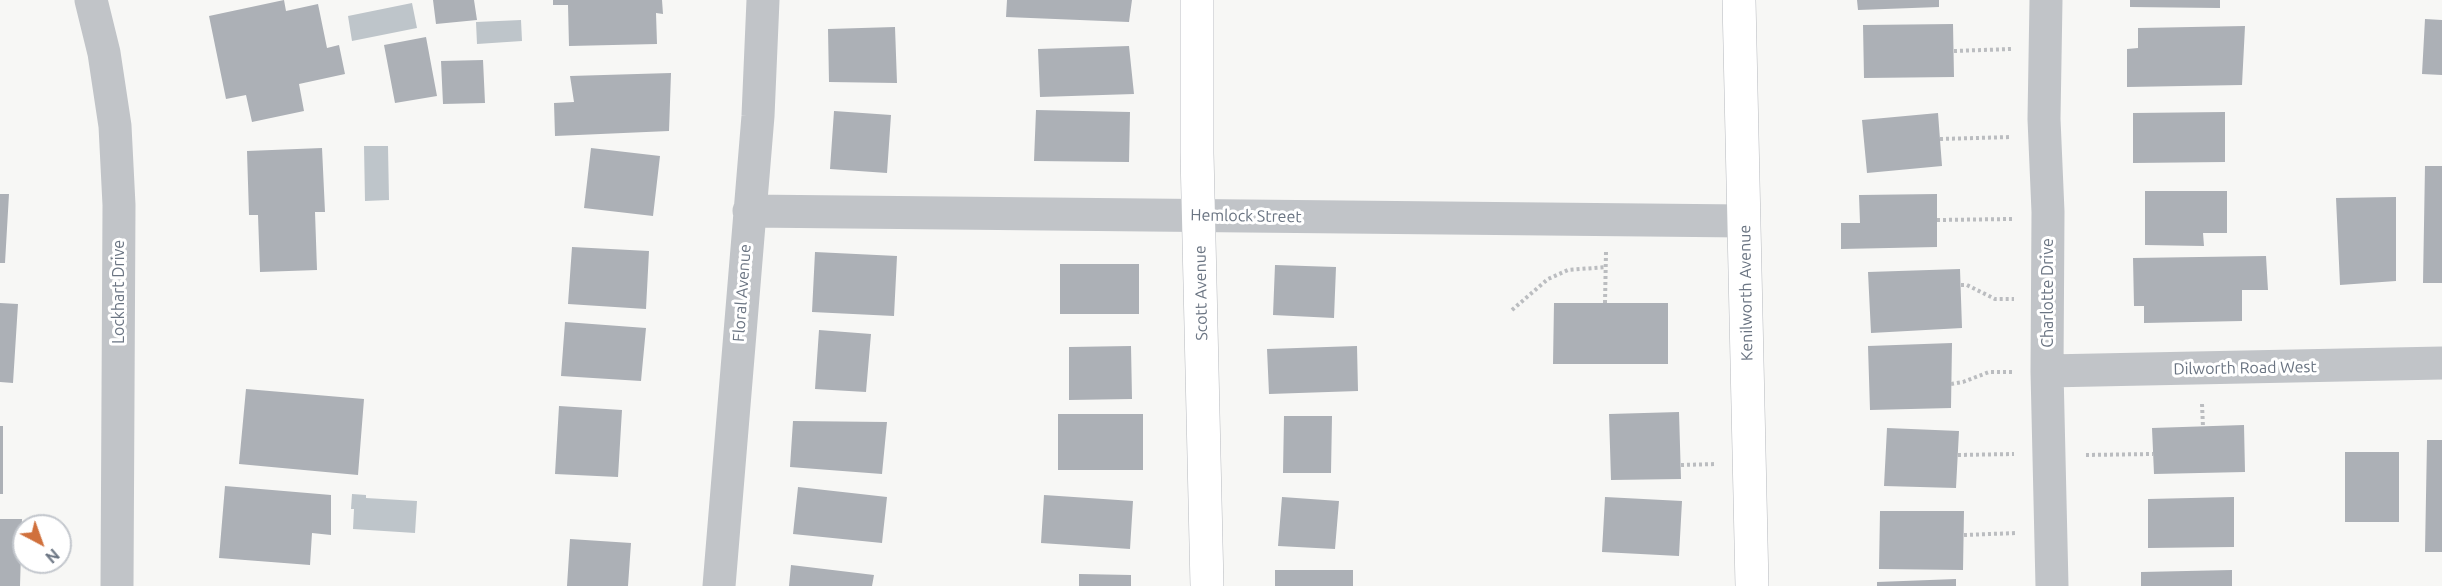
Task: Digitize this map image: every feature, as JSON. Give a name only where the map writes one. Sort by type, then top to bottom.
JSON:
[{"type":"main road","name":"Scott Avenue","points":[[1197,0],[1197,153],[1207,586]]},
{"type":"main road","name":"Kenilworth Avenue","points":[[1739,0],[1752,586]]},
{"type":"street","name":"Lockhart Drive","points":[[91,0],[104,53],[115,126],[119,205],[117,586]]},
{"type":"street","name":"Floral Avenue","points":[[719,586],[748,211],[758,116],[763,0]]},
{"type":"street","name":"Charlotte Drive","points":[[2046,0],[2044,119],[2048,212],[2047,371],[2052,586]]},
{"type":"street","name":"Hemlock Street","points":[[748,211],[1744,221]]},
{"type":"street","name":"Dilworth Road West","points":[[2047,371],[2442,363]]},
{"type":"path","points":[[1954,51],[2011,50]]},
{"type":"path","points":[[1940,139],[2012,137]]},
{"type":"path","points":[[1937,220],[2012,219]]},
{"type":"path","points":[[1605,303],[1606,245]]},
{"type":"path","points":[[1512,310],[1548,279],[1568,270],[1605,267]]},
{"type":"path","points":[[1961,285],[1967,285],[1995,299],[2014,299]]},
{"type":"path","points":[[1951,384],[1964,382],[1989,372],[2014,372]]},
{"type":"path","points":[[2202,404],[2203,427]]},
{"type":"path","points":[[1958,455],[2016,454]]},
{"type":"path","points":[[2086,455],[2153,454]]},
{"type":"path","points":[[1681,465],[1721,464]]},
{"type":"path","points":[[1964,535],[2017,533]]},
{"type":"shaded area","points":[[412,3],[417,28],[352,41],[348,16]]},
{"type":"shaded area","points":[[521,20],[522,41],[477,44],[476,22]]},
{"type":"shaded area","points":[[364,146],[388,146],[389,200],[365,201]]},
{"type":"shaded area","points":[[352,494],[366,495],[366,498],[417,501],[415,533],[353,529]]},
{"type":"building","points":[[284,0],[286,11],[318,4],[327,48],[339,45],[345,74],[299,84],[304,111],[252,122],[246,95],[226,99],[209,16]]},
{"type":"building","points":[[433,0],[474,0],[477,20],[436,24]]},
{"type":"building","points":[[553,0],[662,0],[663,14],[656,13],[657,44],[569,46],[568,5],[553,5]]},
{"type":"building","points":[[1007,0],[1132,0],[1129,22],[1006,17]]},
{"type":"building","points":[[1857,0],[1939,0],[1939,7],[1858,10]]},
{"type":"building","points":[[2130,0],[2220,0],[2220,8],[2130,7]]},
{"type":"building","points":[[2425,19],[2442,20],[2442,75],[2422,74]]},
{"type":"building","points":[[1953,24],[1954,77],[1864,78],[1863,25]]},
{"type":"building","points":[[2245,26],[2242,85],[2127,87],[2127,49],[2138,48],[2138,28]]},
{"type":"building","points":[[895,27],[897,83],[829,82],[828,29]]},
{"type":"building","points":[[426,37],[437,96],[395,103],[384,45]]},
{"type":"building","points":[[1129,46],[1134,94],[1040,97],[1038,49]]},
{"type":"building","points":[[483,60],[485,103],[443,104],[441,61]]},
{"type":"building","points":[[671,73],[669,131],[555,136],[554,103],[574,102],[570,76]]},
{"type":"building","points":[[1036,110],[1130,112],[1129,162],[1034,161]]},
{"type":"building","points":[[834,111],[891,115],[887,173],[830,169]]},
{"type":"building","points":[[2225,112],[2225,162],[2133,163],[2133,113]]},
{"type":"building","points":[[1938,113],[1942,166],[1867,173],[1862,120]]},
{"type":"building","points":[[322,148],[325,212],[315,212],[317,270],[260,272],[258,215],[249,215],[247,151]]},
{"type":"building","points":[[591,148],[660,156],[653,216],[584,208]]},
{"type":"building","points":[[2425,166],[2442,166],[2442,283],[2423,283]]},
{"type":"building","points":[[2145,191],[2227,191],[2227,233],[2203,233],[2204,246],[2145,245]]},
{"type":"building","points":[[0,194],[9,194],[5,263],[0,263]]},
{"type":"building","points":[[1937,194],[1937,247],[1841,249],[1841,223],[1860,223],[1859,195]]},
{"type":"building","points":[[2396,197],[2396,281],[2340,285],[2336,198]]},
{"type":"building","points":[[572,247],[649,251],[646,309],[568,304]]},
{"type":"building","points":[[815,252],[897,256],[894,316],[812,312]]},
{"type":"building","points":[[2266,256],[2268,290],[2242,290],[2242,321],[2144,323],[2144,306],[2134,306],[2133,258]]},
{"type":"building","points":[[1060,264],[1139,264],[1139,314],[1060,314]]},
{"type":"building","points":[[1275,265],[1336,267],[1334,318],[1273,315]]},
{"type":"building","points":[[1960,269],[1962,328],[1871,333],[1868,272]]},
{"type":"building","points":[[0,303],[18,304],[13,383],[0,382]]},
{"type":"building","points":[[1554,303],[1668,303],[1668,364],[1553,364]]},
{"type":"building","points":[[565,322],[646,328],[641,381],[561,376]]},
{"type":"building","points":[[819,330],[871,334],[866,392],[815,389]]},
{"type":"building","points":[[1952,343],[1951,408],[1870,410],[1868,346]]},
{"type":"building","points":[[1131,346],[1132,399],[1069,400],[1069,347]]},
{"type":"building","points":[[1357,346],[1358,391],[1269,394],[1267,349]]},
{"type":"building","points":[[246,389],[364,399],[358,475],[239,464]]},
{"type":"building","points":[[559,406],[622,410],[618,477],[555,474]]},
{"type":"building","points":[[1679,412],[1681,479],[1611,480],[1609,414]]},
{"type":"building","points":[[1058,414],[1143,414],[1143,470],[1058,470]]},
{"type":"building","points":[[1284,416],[1332,416],[1331,473],[1283,473]]},
{"type":"building","points":[[793,421],[887,422],[882,474],[790,467]]},
{"type":"building","points":[[2244,425],[2245,472],[2154,474],[2152,428]]},
{"type":"building","points":[[0,426],[3,426],[3,494],[0,494]]},
{"type":"building","points":[[1887,428],[1959,431],[1956,488],[1884,486]]},
{"type":"building","points":[[2427,440],[2442,440],[2442,552],[2425,552]]},
{"type":"building","points":[[2345,452],[2399,452],[2399,522],[2345,522]]},
{"type":"building","points":[[225,486],[331,495],[331,535],[312,533],[310,565],[219,558]]},
{"type":"building","points":[[798,487],[887,497],[882,543],[793,534]]},
{"type":"building","points":[[1044,495],[1133,501],[1130,549],[1041,543]]},
{"type":"building","points":[[1282,497],[1339,501],[1335,549],[1278,546]]},
{"type":"building","points":[[1605,497],[1682,501],[1679,556],[1602,552]]},
{"type":"building","points":[[2234,497],[2234,547],[2148,548],[2148,499]]},
{"type":"building","points":[[1880,511],[1964,511],[1963,570],[1879,569]]},
{"type":"building","points":[[0,519],[12,519],[12,574],[20,574],[20,586],[0,586]]},
{"type":"building","points":[[570,539],[631,543],[628,586],[567,586]]},
{"type":"building","points":[[791,565],[874,575],[872,586],[789,586]]},
{"type":"building","points":[[1275,570],[1353,570],[1353,586],[1275,586]]},
{"type":"building","points":[[2232,570],[2232,586],[2141,586],[2141,572]]},
{"type":"building","points":[[1079,574],[1131,575],[1131,586],[1079,586]]},
{"type":"building","points":[[1956,579],[1956,586],[1877,586],[1877,582]]}]
